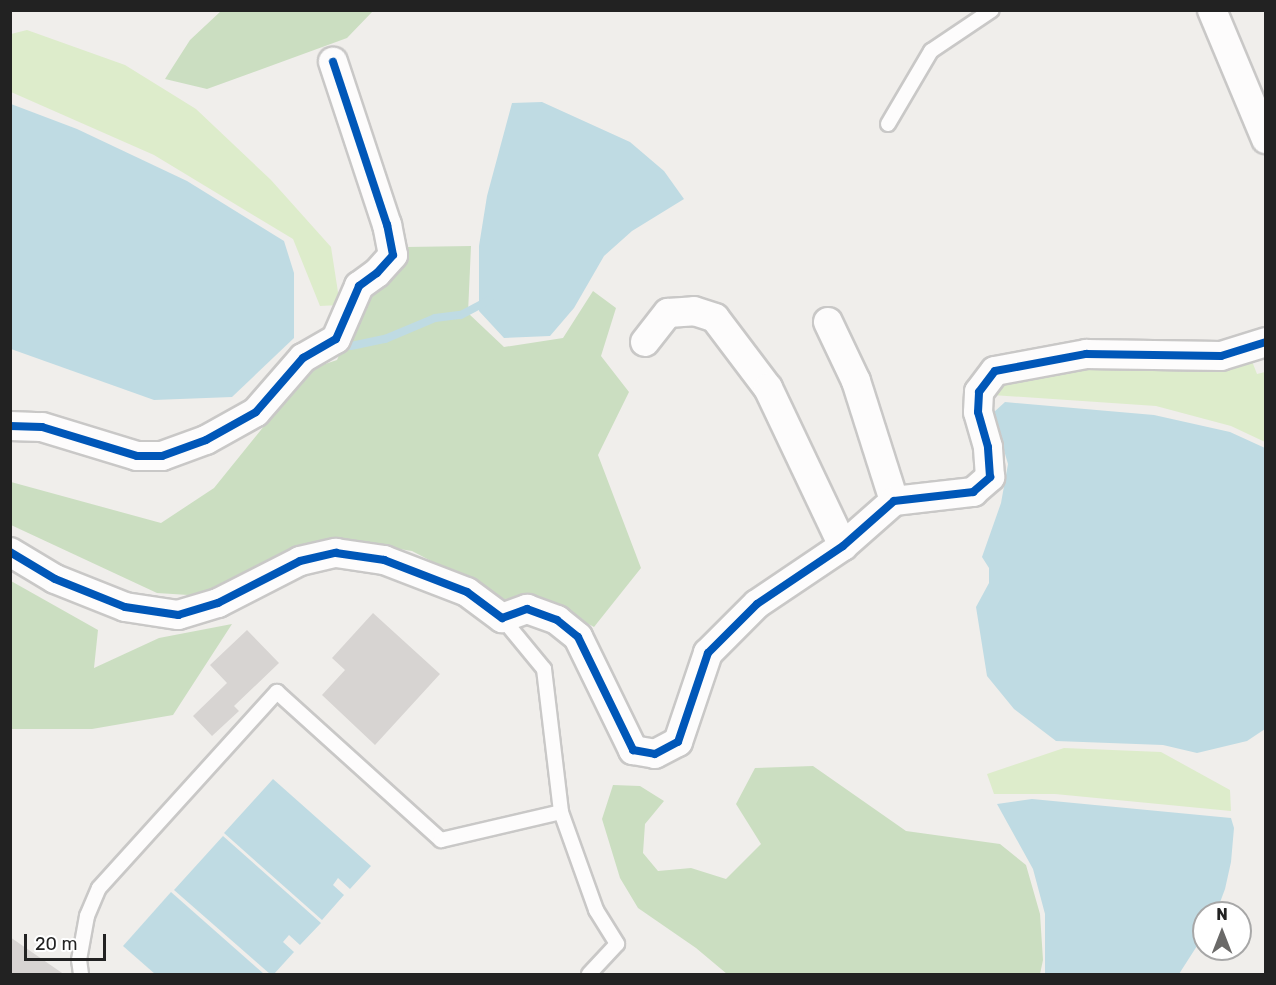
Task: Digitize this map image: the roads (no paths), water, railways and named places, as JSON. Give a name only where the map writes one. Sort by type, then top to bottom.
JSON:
[{"type":"street","points":[[1212,10],[1266,139]]},
{"type":"street","points":[[10,426],[42,428],[137,456],[162,456],[206,440],[256,412],[303,358],[336,339],[359,286],[377,273],[393,255],[387,225],[333,62]]},
{"type":"street","points":[[645,342],[668,313],[694,310],[715,318],[768,388],[843,546]]},
{"type":"street","points":[[828,322],[856,381],[894,501]]},
{"type":"street","points":[[10,552],[55,579],[125,607],[178,615],[218,603],[300,561],[336,553],[384,560],[467,592],[502,618],[527,609],[558,620],[578,637],[633,750],[655,754],[678,742],[708,653],[757,604],[843,546],[894,501],[973,492],[990,477],[988,447],[978,412],[979,392],[995,371],[1086,354],[1221,356],[1266,342]]},
{"type":"lane","points":[[888,124],[931,51],[992,10]]},
{"type":"lane","points":[[502,618],[543,669],[561,812],[596,910],[617,944],[589,975]]},
{"type":"lane","points":[[81,975],[79,960],[87,916],[99,888],[278,692],[441,840],[561,812]]},
{"type":"water","points":[[542,102],[630,142],[664,171],[684,199],[632,231],[604,256],[574,308],[550,336],[504,338],[479,311],[479,246],[487,196],[512,103]]},
{"type":"water","points":[[11,104],[77,129],[187,181],[284,241],[294,273],[294,338],[232,397],[154,400],[11,349]]},
{"type":"water","points":[[1005,402],[1154,415],[1230,432],[1265,448],[1265,729],[1247,741],[1197,753],[1163,745],[1056,741],[1014,709],[987,676],[976,607],[989,583],[989,568],[982,557],[1001,503],[1008,464],[993,413]]},
{"type":"water","points":[[273,779],[371,866],[350,889],[338,878],[333,885],[344,895],[322,920],[224,833]]},
{"type":"water","points":[[1032,799],[1231,818],[1234,828],[1231,862],[1225,889],[1220,901],[1192,901],[1192,954],[1179,974],[1045,974],[1045,914],[1033,869],[997,804]]},
{"type":"water","points":[[223,836],[321,923],[300,945],[289,935],[283,942],[294,952],[274,974],[270,974],[174,890]]},
{"type":"water","points":[[171,892],[264,974],[155,974],[123,946]]},
{"type":"waterway","points":[[351,346],[385,339],[435,318],[461,315],[489,300]]}]
